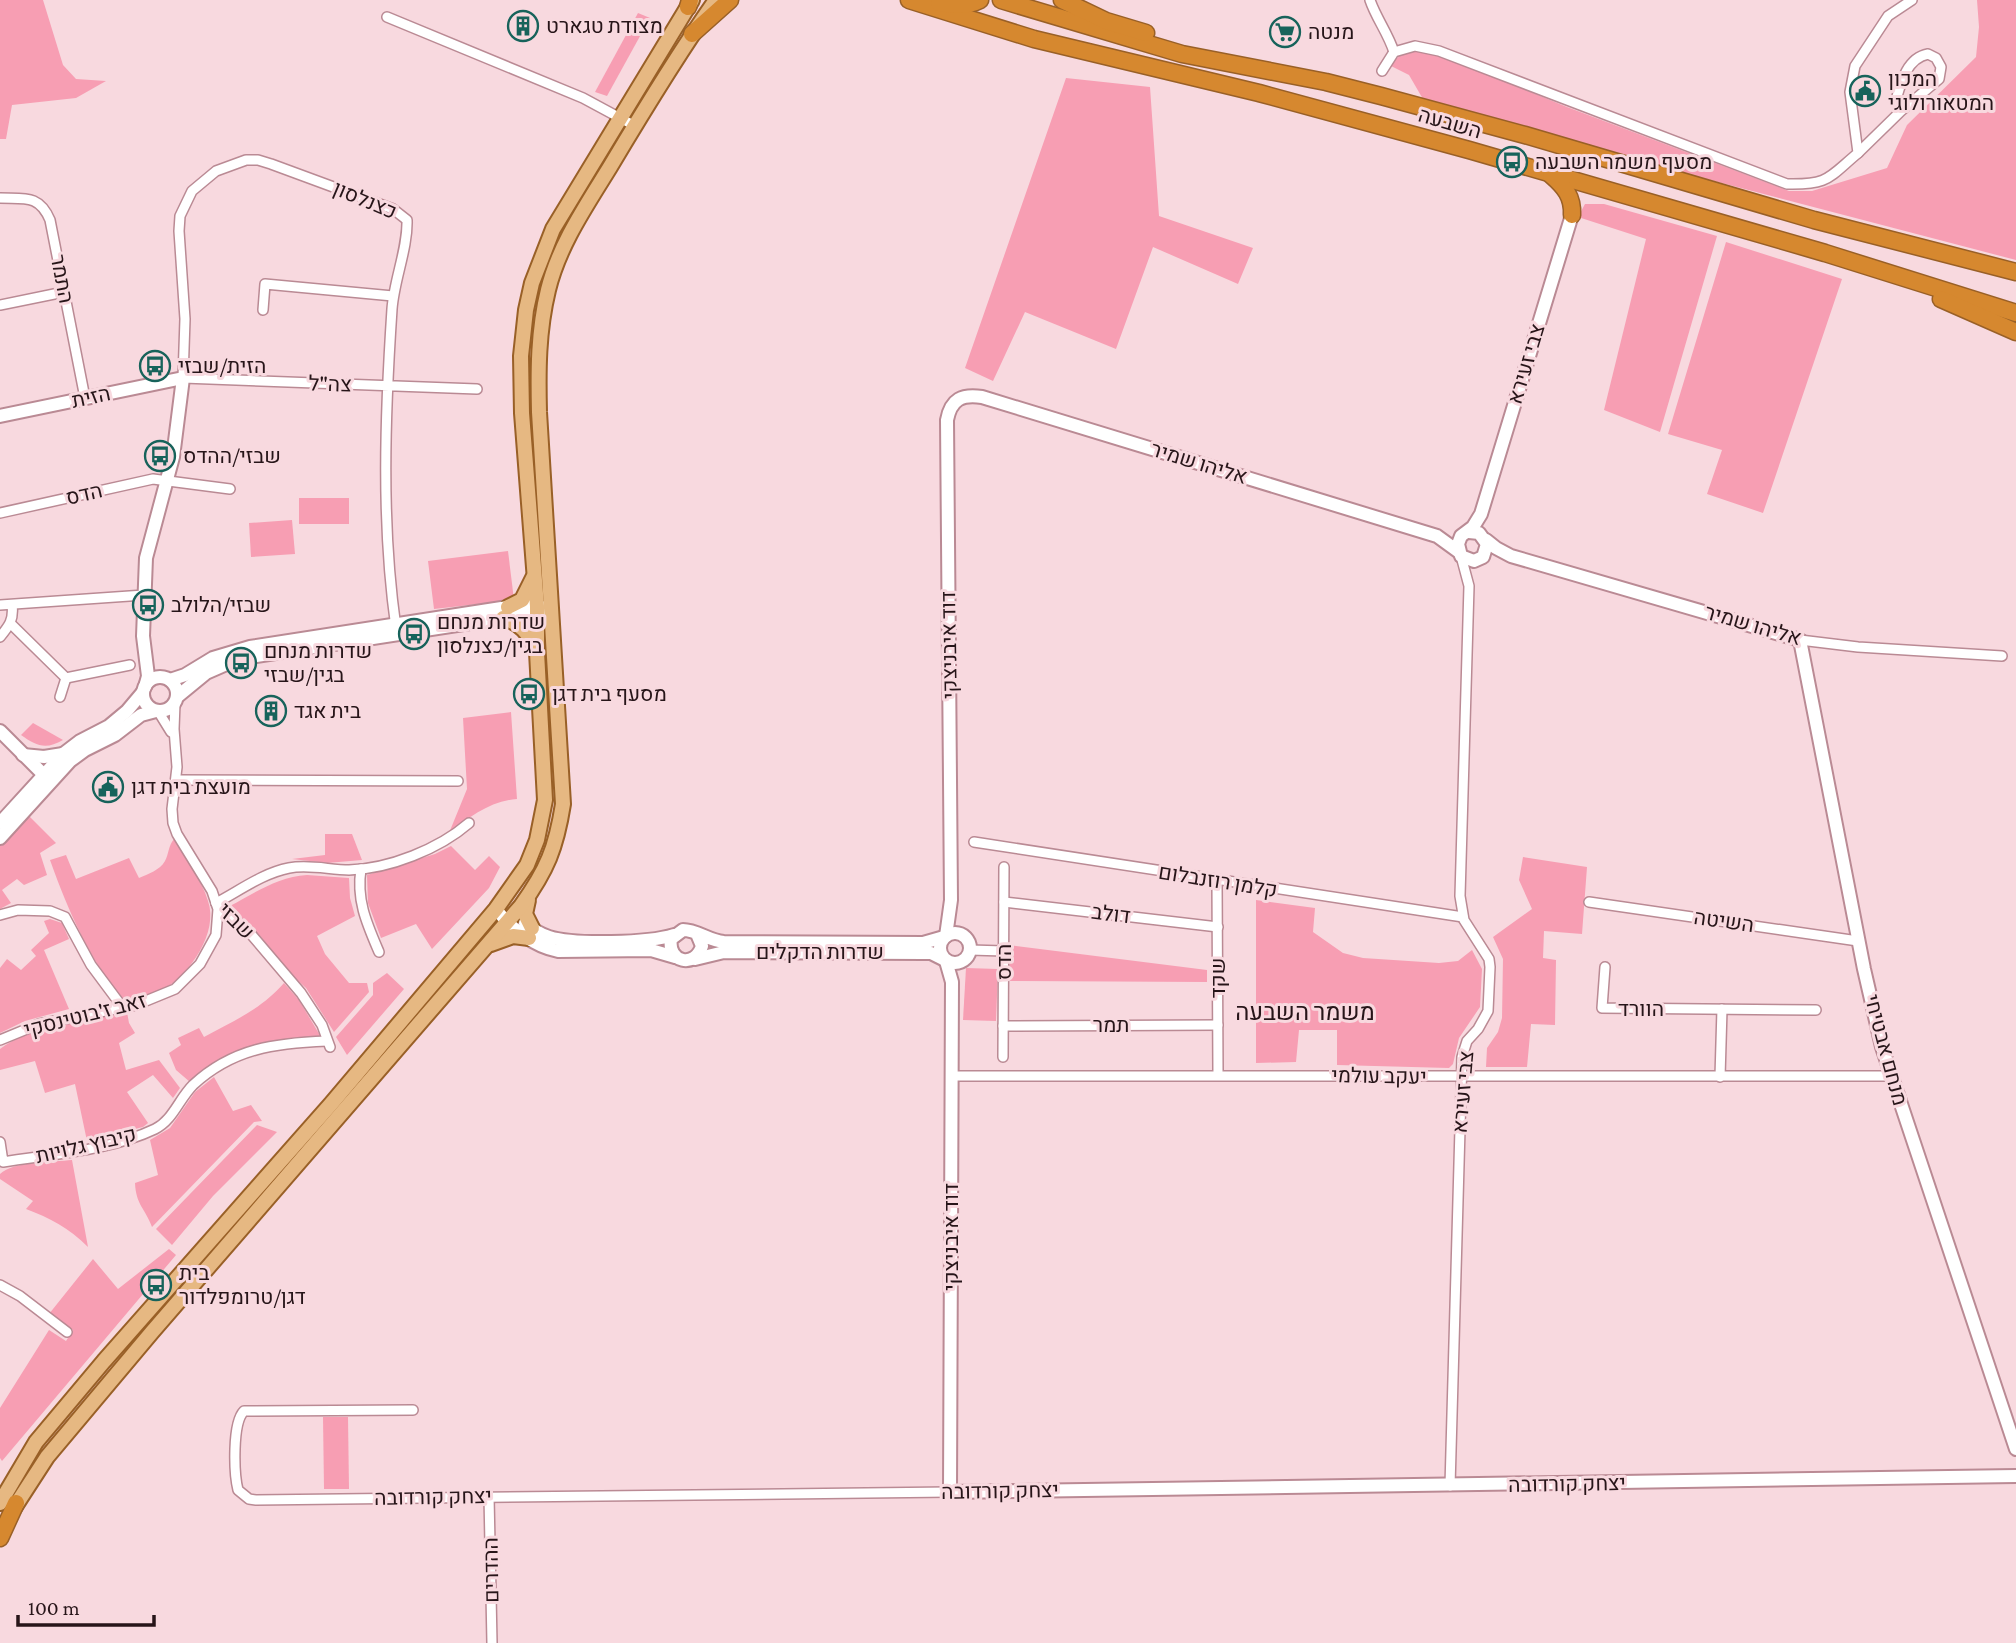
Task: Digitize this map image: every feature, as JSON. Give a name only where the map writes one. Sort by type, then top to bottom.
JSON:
[{"type":"highway","points":[[692,34],[730,0]]},
{"type":"highway","points":[[910,0],[957,6],[981,0]]},
{"type":"highway","name":"השבעה","points":[[910,0],[1023,36],[1259,93],[1549,174],[1825,253],[2016,313]]},
{"type":"highway","name":"השבעה","points":[[1001,0],[1182,54],[1381,96],[1525,135],[1814,220],[2016,272]]},
{"type":"highway","points":[[1062,0],[1106,21],[1251,67]]},
{"type":"highway","points":[[1549,174],[1569,194],[1572,215]]},
{"type":"highway","points":[[1572,215],[1581,199],[1590,192],[1602,189]]},
{"type":"highway","points":[[1825,253],[2016,332]]},
{"type":"highway","points":[[0,1536],[5,1500]]},
{"type":"main road","points":[[5,1500],[36,1442],[95,1371],[331,1104],[496,909],[527,865],[542,821],[545,783],[537,652],[541,610],[538,384],[542,313],[548,288],[568,236],[692,34],[716,0]]},
{"type":"main road","points":[[5,1500],[47,1457],[152,1332],[510,920],[545,870],[553,851],[563,804],[541,610],[534,577],[521,384],[526,310],[539,264],[553,229],[690,2]]},
{"type":"main road","points":[[534,577],[522,600],[505,613],[524,628],[537,652]]},
{"type":"main road","points":[[487,946],[530,933],[525,914],[530,893]]},
{"type":"street","points":[[1370,0],[1394,52]]},
{"type":"street","points":[[1858,153],[1850,92],[1855,66],[1888,16],[1912,0]]},
{"type":"street","points":[[387,17],[583,98],[635,126]]},
{"type":"street","points":[[1382,71],[1394,52],[1415,46],[1438,51],[1787,184],[1811,184],[1832,177],[1939,79],[1941,67],[1936,58],[1928,54],[1914,60],[1903,77],[1896,100],[1901,111]]},
{"type":"street","name":"כצנלסון","points":[[183,378],[185,325],[180,216],[192,191],[203,180],[231,164],[258,160],[402,214],[407,220],[408,228],[393,296],[387,386],[386,482],[396,630]]},
{"type":"street","name":"התמר","points":[[0,198],[32,200],[46,209],[85,398]]},
{"type":"street","name":"צבי זעירא","points":[[1485,538],[1481,529],[1481,513],[1572,215]]},
{"type":"street","points":[[263,310],[265,284],[393,296]]},
{"type":"street","points":[[0,305],[64,292]]},
{"type":"street","points":[[157,711],[146,704],[144,690],[148,668],[144,646],[146,558],[173,457],[183,378]]},
{"type":"street","name":"הזית","points":[[0,416],[183,378]]},
{"type":"street","name":"צה\"ל","points":[[183,378],[477,388]]},
{"type":"street","name":"אליהו שמיר","points":[[961,397],[982,397],[1437,536],[1460,554]]},
{"type":"street","name":"דוד איבניצקי","points":[[945,936],[951,900],[947,420],[951,404],[961,397]]},
{"type":"street","name":"הדס","points":[[0,513],[143,480],[168,480],[230,489]]},
{"type":"street","name":"צבי זעירא","points":[[1467,532],[1481,513]]},
{"type":"street","points":[[1467,532],[1485,538],[1487,549],[1481,559],[1469,561],[1460,554],[1459,540],[1467,532]]},
{"type":"street","name":"אליהו שמיר","points":[[1437,536],[1467,532]]},
{"type":"street","name":"אליהו שמיר","points":[[1485,538],[1511,556],[1800,640],[1858,647],[2002,656]]},
{"type":"street","name":"צבי זעירא","points":[[1460,554],[1469,586]]},
{"type":"street","name":"אליהו שמיר","points":[[1481,559],[1511,556]]},
{"type":"street","name":"צבי זעירא","points":[[1450,1486],[1460,1077],[1464,1047],[1488,1011],[1490,967],[1489,958],[1463,917],[1460,896],[1469,586],[1473,569],[1481,559]]},
{"type":"street","points":[[0,606],[144,595]]},
{"type":"street","points":[[0,637],[10,624],[12,605]]},
{"type":"street","points":[[0,823],[48,778],[85,750],[108,739],[141,715],[167,710],[206,673],[238,659],[396,630],[541,610]]},
{"type":"street","points":[[10,624],[66,678]]},
{"type":"street","points":[[0,838],[48,778],[63,754],[80,741],[109,726],[127,711],[152,679],[185,675],[213,658],[236,650],[396,630]]},
{"type":"street","name":"מנחם אבטיחי","points":[[1800,640],[1858,941],[1890,1076],[2016,1449]]},
{"type":"street","points":[[144,646],[158,670],[176,685],[176,700]]},
{"type":"street","points":[[66,678],[130,665]]},
{"type":"street","points":[[60,697],[66,678]]},
{"type":"street","name":"שבזי","points":[[176,700],[174,740],[177,767],[173,823],[212,891],[216,904],[250,933],[302,993],[322,1025],[329,1044]]},
{"type":"street","name":"שבזי","points":[[157,711],[165,719],[174,740]]},
{"type":"street","points":[[0,731],[48,778]]},
{"type":"street","points":[[23,755],[44,757],[63,754]]},
{"type":"street","points":[[176,780],[458,781]]},
{"type":"street","points":[[216,904],[271,873],[289,868],[361,869],[427,851],[452,837],[469,823]]},
{"type":"street","name":"קלמן רוזנבלום","points":[[974,842],[1463,917]]},
{"type":"street","name":"הדס","points":[[1003,1056],[1004,867]]},
{"type":"street","points":[[361,869],[358,888],[360,901],[379,952]]},
{"type":"street","name":"שקד","points":[[1217,881],[1218,1074]]},
{"type":"street","name":"דוד איבניצקי","points":[[951,900],[963,935]]},
{"type":"street","name":"דולב","points":[[1004,902],[1218,927]]},
{"type":"street","name":"השיטה","points":[[1589,902],[1858,941]]},
{"type":"street","name":"זאב ז'בוטינסקי","points":[[0,1040],[38,1024],[122,1008],[157,998],[175,989],[200,964],[216,936],[216,904]]},
{"type":"street","points":[[496,909],[548,949],[558,951],[651,950],[684,961],[694,959],[702,946],[697,934],[683,930],[657,940],[573,941],[530,933]]},
{"type":"street","points":[[0,915],[18,910],[50,911],[65,917],[91,965],[122,1008]]},
{"type":"street","points":[[952,933],[963,935],[969,940],[971,950],[962,962],[953,964],[945,960],[940,949],[945,936],[952,933]]},
{"type":"street","name":"שדרות הדקלים","points":[[697,934],[715,941],[738,942],[923,943],[945,936]]},
{"type":"street","points":[[674,935],[670,944],[675,957]]},
{"type":"street","points":[[971,950],[1004,951]]},
{"type":"street","name":"שדרות הדקלים","points":[[694,959],[724,952],[764,952],[931,953],[945,960]]},
{"type":"street","name":"דוד איבניצקי","points":[[945,960],[952,982]]},
{"type":"street","name":"דוד איבניצקי","points":[[950,1492],[952,982],[956,968],[962,962]]},
{"type":"street","name":"הוורד","points":[[1605,967],[1602,1008],[1816,1010]]},
{"type":"street","points":[[1720,1077],[1722,1009]]},
{"type":"street","name":"תמר","points":[[1003,1026],[1218,1025]]},
{"type":"street","name":"קיבוץ גלויות","points":[[0,1142],[3,1163],[66,1153],[129,1137],[163,1124],[193,1086],[237,1056],[272,1045],[329,1044]]},
{"type":"street","name":"יעקב עולמי","points":[[951,1076],[1890,1076]]},
{"type":"street","points":[[0,1284],[67,1332]]},
{"type":"street","name":"יצחק קורדובה","points":[[413,1410],[244,1411],[236,1427],[238,1490],[249,1499],[256,1500],[1450,1486],[2016,1476]]},
{"type":"street","name":"ההדרים","points":[[489,1496],[492,1643]]},
{"type":"shaded area","points":[[0,0],[43,0],[63,65],[76,79],[106,81],[76,98],[12,105],[6,139],[0,139]]},
{"type":"shaded area","points":[[1977,0],[2016,0],[2016,260],[1427,106],[1409,75],[1391,66],[1401,55],[1411,50],[1437,53],[1567,107],[1789,191],[1812,191],[1887,168],[1907,125],[1976,57],[1979,27]]},
{"type":"shaded area","points":[[638,13],[650,18],[607,96],[595,92]]},
{"type":"shaded area","points":[[1066,78],[1150,87],[1159,216],[1253,248],[1238,284],[1153,247],[1116,349],[1025,312],[993,381],[965,368]]},
{"type":"shaded area","points":[[1585,204],[1604,204],[1717,236],[1660,432],[1604,410],[1646,239],[1578,217]]},
{"type":"shaded area","points":[[1726,242],[1842,279],[1763,513],[1707,494],[1722,450],[1668,434]]},
{"type":"shaded area","points":[[299,498],[349,498],[349,524],[299,524]]},
{"type":"shaded area","points":[[292,520],[295,554],[251,557],[249,523]]},
{"type":"shaded area","points":[[508,551],[514,600],[434,609],[428,561]]},
{"type":"shaded area","points":[[511,712],[517,799],[489,806],[449,833],[467,789],[463,718]]},
{"type":"shaded area","points":[[33,723],[63,740],[46,746],[32,742],[21,735]]},
{"type":"shaded area","points":[[27,814],[56,843],[40,853],[47,875],[24,885],[17,879],[2,890],[11,903],[0,909],[0,845]]},
{"type":"shaded area","points":[[325,834],[352,834],[362,860],[327,863],[292,859],[325,855]]},
{"type":"shaded area","points":[[174,839],[198,877],[208,901],[210,913],[206,939],[192,963],[174,982],[154,994],[123,1003],[81,934],[50,860],[66,855],[76,879],[129,858],[139,878],[163,864]]},
{"type":"shaded area","points":[[451,846],[475,870],[489,856],[500,867],[489,888],[432,949],[416,924],[381,938],[368,903],[367,875],[435,854]]},
{"type":"shaded area","points":[[1523,857],[1587,867],[1582,934],[1544,931],[1543,958],[1556,960],[1555,1025],[1531,1024],[1527,1067],[1486,1067],[1487,1048],[1498,1032],[1502,1018],[1503,959],[1493,937],[1532,909],[1519,880]]},
{"type":"shaded area","points":[[307,875],[349,878],[350,898],[355,916],[317,936],[325,954],[349,983],[367,983],[369,992],[334,1032],[306,988],[285,969],[262,938],[230,906],[277,882]]},
{"type":"shaded area","points":[[1256,900],[1315,908],[1313,932],[1343,953],[1363,958],[1439,963],[1458,961],[1472,950],[1482,969],[1480,1007],[1459,1038],[1453,1064],[1449,1068],[1337,1065],[1337,1030],[1299,1030],[1296,1062],[1256,1063]]},
{"type":"shaded area","points":[[50,919],[62,923],[69,939],[44,950],[69,1009],[25,1021],[0,1033],[0,968],[7,959],[21,970],[36,956],[31,950],[49,933],[44,921]]},
{"type":"shaded area","points":[[1009,945],[1207,970],[1207,982],[1010,981]]},
{"type":"shaded area","points":[[966,968],[998,969],[996,1021],[963,1020]]},
{"type":"shaded area","points":[[387,973],[404,989],[347,1055],[336,1037],[373,995],[373,983]]},
{"type":"shaded area","points":[[284,983],[299,1000],[321,1037],[285,1041],[252,1049],[220,1062],[190,1082],[176,1070],[169,1053],[181,1045],[178,1038],[199,1028],[204,1037],[237,1020]]},
{"type":"shaded area","points":[[127,1012],[135,1033],[119,1043],[126,1070],[159,1060],[180,1088],[173,1098],[153,1075],[127,1092],[148,1123],[143,1127],[87,1141],[75,1084],[45,1093],[35,1061],[0,1070],[0,1049],[14,1040],[61,1024]]},
{"type":"shaded area","points":[[214,1077],[233,1111],[251,1105],[262,1121],[254,1122],[152,1227],[139,1202],[135,1183],[158,1175],[150,1140],[170,1128],[195,1092]]},
{"type":"shaded area","points":[[257,1125],[277,1132],[213,1196],[172,1245],[156,1229]]},
{"type":"shaded area","points":[[72,1160],[88,1247],[59,1224],[26,1209],[33,1201],[0,1179],[0,1174],[14,1167]]},
{"type":"shaded area","points":[[169,1249],[176,1255],[2,1461],[0,1408],[49,1330],[66,1341],[73,1330],[49,1314],[93,1259],[118,1289]]},
{"type":"shaded area","points":[[323,1417],[348,1417],[349,1489],[324,1489]]},
{"type":"place","name":"מצודת טגארט","points":[[523,26]]},
{"type":"place","name":"מנטה","points":[[1285,32]]},
{"type":"place","name":"המכון המטאורולוגי","points":[[1865,91]]},
{"type":"place","name":"מסעף משמר השבעה","points":[[1512,162]]},
{"type":"place","name":"הזית/שבזי","points":[[155,366]]},
{"type":"place","name":"שבזי/ההדס","points":[[160,456]]},
{"type":"place","name":"שבזי/הלולב","points":[[148,605]]},
{"type":"place","name":"שדרות מנחם בגין/כצנלסון","points":[[414,634]]},
{"type":"place","name":"שדרות מנחם בגין/שבזי","points":[[241,663]]},
{"type":"place","name":"מסעף בית דגן","points":[[529,694]]},
{"type":"place","name":"בית אגד","points":[[271,711]]},
{"type":"place","name":"מועצת בית דגן","points":[[108,787]]},
{"type":"place","name":"בית דגן/טרומפלדור","points":[[156,1285]]},
{"type":"district","name":"משמר השבעה","points":[[1305,1011]]}]
